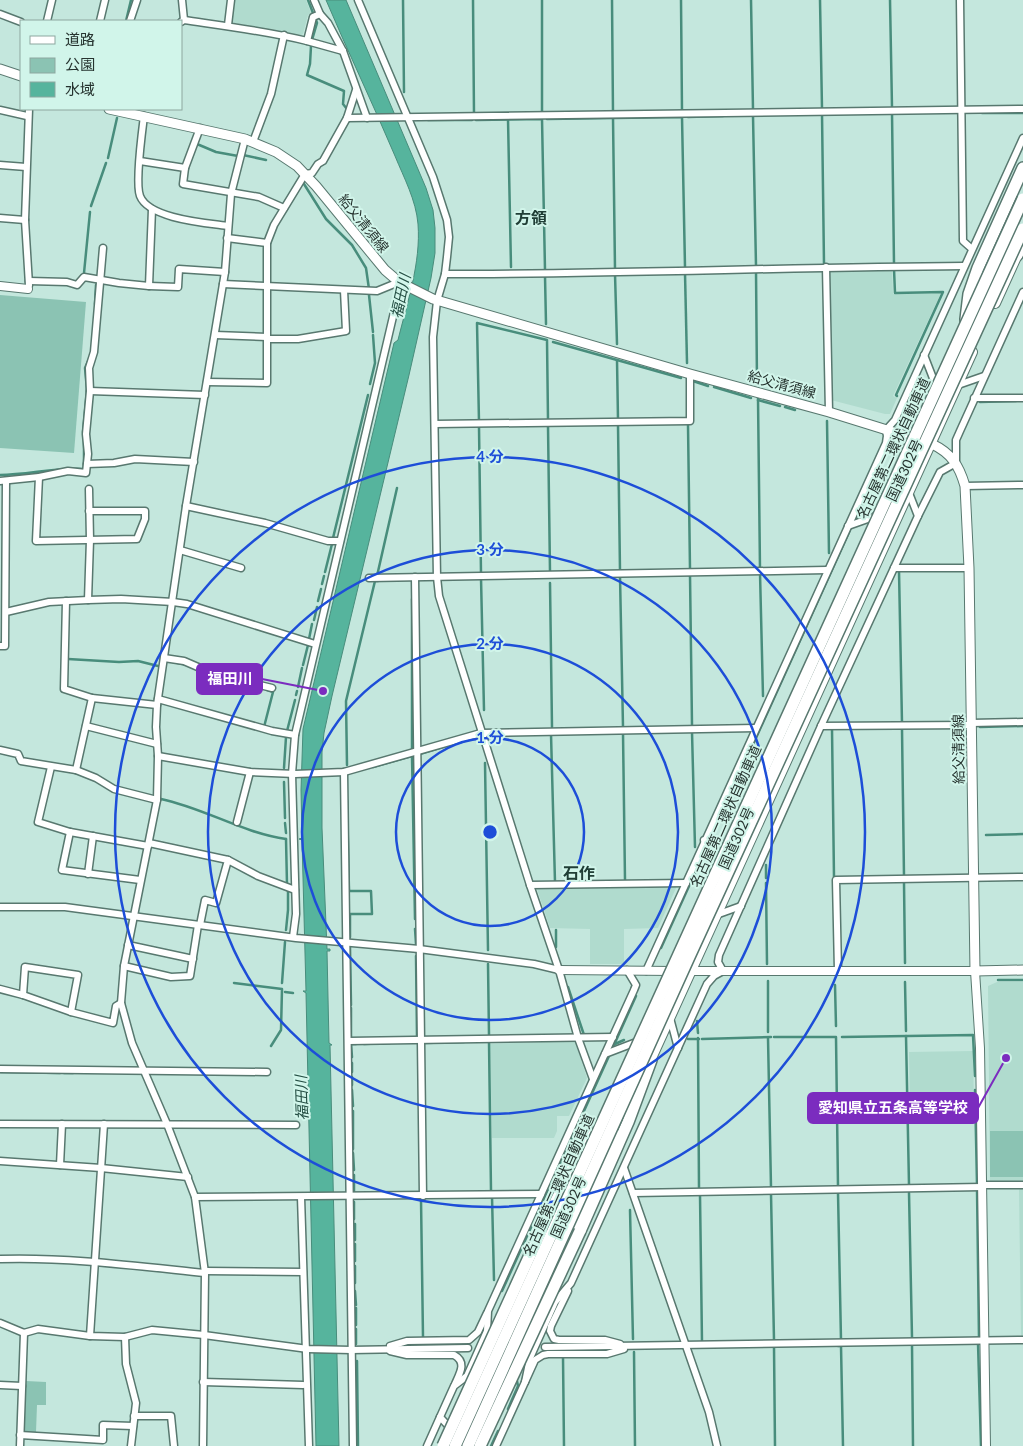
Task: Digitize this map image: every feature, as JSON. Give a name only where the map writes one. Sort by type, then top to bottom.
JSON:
[{"type":"highway","points":[[970,358],[966,318],[969,294],[978,268],[1023,168]]},
{"type":"highway","name":"名古屋第二環状自動車道","points":[[455,1446],[1023,198]]},
{"type":"highway","name":"名古屋第二環状自動車道","points":[[468,1446],[688,958],[1023,229]]},
{"type":"highway","name":"国道302号","points":[[475,1446],[1021,247]]},
{"type":"highway","points":[[480,1446],[580,1231],[628,1122],[651,1060]]},
{"type":"highway","points":[[442,1446],[562,1187],[585,1146],[595,1133],[635,1093]]},
{"type":"main road","points":[[0,69],[20,76]]},
{"type":"main road","name":"給父清須線","points":[[117,110],[141,113],[249,140],[286,158],[305,174],[385,270],[401,283],[435,300],[829,412],[932,444],[944,450],[956,463],[965,486],[969,568],[975,970]]},
{"type":"main road","points":[[975,970],[1023,970]]},
{"type":"street","points":[[47,20],[52,0]]},
{"type":"street","points":[[100,20],[105,0]]},
{"type":"street","points":[[130,20],[137,0]]},
{"type":"street","points":[[182,0],[183,21],[228,25],[284,35],[343,51]]},
{"type":"street","points":[[228,25],[231,0]]},
{"type":"street","points":[[314,0],[320,14],[328,23],[343,51],[368,118]]},
{"type":"street","points":[[358,0],[406,118],[434,177],[447,220],[448,237],[445,274],[435,300],[433,337],[438,596],[559,970],[578,1038],[593,1079]]},
{"type":"street","points":[[960,0],[963,241],[972,249]]},
{"type":"street","points":[[0,14],[20,22]]},
{"type":"street","points":[[307,41],[313,17],[320,14]]},
{"type":"street","points":[[203,1446],[205,1272],[195,1197],[167,1124],[132,1042],[121,1003],[124,966],[157,800],[157,702],[186,506],[225,272],[231,194],[249,140],[271,94],[284,35]]},
{"type":"street","points":[[207,382],[267,383],[267,243],[274,225],[305,174],[312,173],[318,164],[324,161],[347,118],[356,90]]},
{"type":"street","points":[[347,118],[1023,109]]},
{"type":"street","points":[[0,110],[28,112],[25,220],[29,285]]},
{"type":"street","points":[[141,113],[140,196],[152,209],[179,218],[228,226]]},
{"type":"street","points":[[200,128],[185,168],[182,184],[231,194],[259,197],[284,208]]},
{"type":"street","points":[[646,971],[886,443],[886,430],[894,420],[1023,138]]},
{"type":"street","points":[[140,161],[185,168]]},
{"type":"street","points":[[0,165],[26,167]]},
{"type":"street","points":[[149,286],[152,209]]},
{"type":"street","points":[[0,218],[25,220]]},
{"type":"street","points":[[227,238],[267,243]]},
{"type":"street","points":[[0,646],[5,646],[6,612],[3,481],[39,477],[68,471],[86,473],[86,434],[90,391],[89,368],[94,352],[103,248]]},
{"type":"street","points":[[445,274],[964,266]]},
{"type":"street","points":[[826,267],[829,412]]},
{"type":"street","points":[[0,286],[67,282],[78,285],[84,277],[119,284],[178,287],[179,269],[225,272]]},
{"type":"street","points":[[223,284],[377,291],[401,283]]},
{"type":"street","points":[[296,938],[294,735],[401,283]]},
{"type":"street","points":[[214,335],[298,339],[346,331],[344,290]]},
{"type":"street","points":[[723,971],[718,962],[719,954],[918,516],[940,472],[956,463],[956,440],[1023,292]]},
{"type":"street","points":[[924,355],[946,412]]},
{"type":"street","points":[[434,424],[690,421],[690,374]]},
{"type":"street","points":[[958,385],[984,376]]},
{"type":"street","points":[[90,391],[205,394]]},
{"type":"street","points":[[974,398],[1023,398]]},
{"type":"street","points":[[87,464],[114,463],[135,459],[194,462]]},
{"type":"street","points":[[39,477],[36,541],[137,539],[145,519],[145,511],[89,511]]},
{"type":"street","points":[[965,486],[1023,484]]},
{"type":"street","points":[[88,489],[90,540],[88,600]]},
{"type":"street","points":[[909,492],[918,516]]},
{"type":"street","points":[[186,506],[266,523],[328,541],[340,541]]},
{"type":"street","points":[[848,526],[902,506]]},
{"type":"street","points":[[180,550],[240,568]]},
{"type":"street","points":[[894,568],[969,568]]},
{"type":"street","points":[[369,578],[827,570]]},
{"type":"street","points":[[415,577],[416,751],[424,1196]]},
{"type":"street","points":[[6,612],[49,602],[121,599],[173,602],[187,604],[316,644]]},
{"type":"street","points":[[66,601],[64,689],[92,698],[157,702],[294,735]]},
{"type":"street","points":[[164,658],[184,661],[214,674],[272,688]]},
{"type":"street","points":[[76,770],[92,698]]},
{"type":"street","points":[[821,726],[1023,722]]},
{"type":"street","points":[[86,726],[157,744]]},
{"type":"street","points":[[158,756],[250,772],[329,774],[344,772],[481,733],[756,728]]},
{"type":"street","points":[[0,750],[18,754],[21,761],[76,770],[114,788],[157,800]]},
{"type":"street","points":[[51,767],[38,822],[70,832],[228,860],[258,876],[295,890]]},
{"type":"street","points":[[237,822],[250,772]]},
{"type":"street","points":[[344,772],[353,1446]]},
{"type":"street","points":[[70,832],[62,870],[140,880]]},
{"type":"street","points":[[88,874],[94,836]]},
{"type":"street","points":[[704,840],[723,899]]},
{"type":"street","points":[[124,966],[170,977],[190,976],[205,900],[216,903],[228,860]]},
{"type":"street","points":[[838,972],[836,880],[1023,877]]},
{"type":"street","points":[[530,885],[686,883]]},
{"type":"street","points":[[716,915],[741,906]]},
{"type":"street","points":[[0,907],[65,907],[296,938],[420,949],[534,964],[559,970],[838,972],[975,970],[980,1048],[986,1446]]},
{"type":"street","points":[[128,945],[193,959]]},
{"type":"street","points":[[23,995],[25,967],[78,975],[71,1012]]},
{"type":"street","points":[[382,1349],[407,1342],[469,1340],[478,1332],[636,985],[627,970]]},
{"type":"street","points":[[632,1346],[605,1340],[558,1340],[554,1339],[550,1331],[551,1326],[707,984],[714,976],[723,971]]},
{"type":"street","points":[[0,989],[71,1012],[113,1023],[116,1006],[121,1003]]},
{"type":"street","points":[[670,1018],[678,1048]]},
{"type":"street","points":[[605,1054],[663,1032]]},
{"type":"street","points":[[349,1041],[613,1037]]},
{"type":"street","points":[[0,1069],[266,1072]]},
{"type":"street","points":[[0,1124],[296,1125]]},
{"type":"street","points":[[60,1165],[62,1124]]},
{"type":"street","points":[[90,1336],[104,1124]]},
{"type":"street","points":[[0,1160],[188,1177]]},
{"type":"street","points":[[624,1168],[709,1412],[717,1446]]},
{"type":"street","points":[[633,1193],[1023,1185]]},
{"type":"street","points":[[195,1197],[541,1194]]},
{"type":"street","points":[[302,1197],[309,1446]]},
{"type":"street","points":[[0,1259],[37,1258],[205,1272],[303,1272]]},
{"type":"street","points":[[525,1382],[530,1358],[555,1302],[571,1283]]},
{"type":"street","points":[[454,1386],[467,1376],[488,1331],[488,1311]]},
{"type":"street","points":[[0,1323],[24,1333],[38,1329],[90,1336],[125,1337],[152,1330],[307,1349],[468,1348]]},
{"type":"street","points":[[20,1446],[24,1333]]},
{"type":"street","points":[[125,1337],[126,1364],[136,1403],[131,1446]]},
{"type":"street","points":[[545,1347],[1023,1340]]},
{"type":"street","points":[[496,1446],[535,1360],[542,1354],[607,1354],[632,1346]]},
{"type":"street","points":[[382,1349],[407,1355],[454,1355],[462,1363],[462,1368],[426,1446]]},
{"type":"street","points":[[203,1382],[303,1385]]},
{"type":"street","points":[[0,1385],[22,1386]]},
{"type":"street","points":[[134,1416],[171,1416],[174,1446]]},
{"type":"street","points":[[440,1417],[468,1446]]},
{"type":"street","points":[[486,1422],[509,1418]]},
{"type":"street","points":[[20,1435],[103,1440],[103,1425],[132,1426]]},
{"type":"shaded area","points":[[235,0],[306,0],[311,13],[308,15],[303,34],[300,36],[234,23],[232,21]]},
{"type":"shaded area","points":[[892,269],[893,294],[941,293],[893,396],[897,398],[890,414],[885,414],[831,400],[829,270]]},
{"type":"shaded area","points":[[675,885],[676,888],[658,928],[624,929],[624,964],[590,964],[590,929],[550,928],[537,889]]},
{"type":"shaded area","points":[[997,982],[1023,982],[1023,1181],[990,1181],[988,986]]},
{"type":"shaded area","points":[[575,1041],[587,1078],[569,1116],[557,1116],[557,1131],[554,1138],[492,1138],[490,1044]]},
{"type":"shaded area","points":[[973,1051],[974,1107],[910,1108],[909,1052]]},
{"type":"shaded area","points":[[1023,1188],[1023,1337],[1021,1336],[1019,1190]]},
{"type":"green space","points":[[0,295],[86,302],[74,453],[0,448]]},
{"type":"green space","points":[[990,1131],[1023,1131],[1023,1177],[990,1177]]},
{"type":"green space","points":[[26,1381],[46,1382],[46,1405],[37,1405],[36,1432],[24,1432]]},
{"type":"water","points":[[326,0],[346,0],[426,188],[433,210],[435,228],[435,253],[431,278],[332,696],[322,752],[322,828],[327,949],[330,949],[330,951],[327,951],[329,1043],[332,1045],[330,1045],[339,1446],[316,1446],[306,993],[303,991],[306,991],[302,840],[299,839],[302,838],[303,729],[394,343],[398,340],[409,297],[417,253],[418,224],[415,206],[409,189]]},
{"type":"waterway","points":[[126,20],[131,0]]},
{"type":"waterway","points":[[308,0],[313,13]]},
{"type":"waterway","points":[[403,0],[404,92]]},
{"type":"waterway","points":[[473,0],[474,114]]},
{"type":"waterway","points":[[542,0],[542,112]]},
{"type":"waterway","points":[[612,0],[613,113]]},
{"type":"waterway","points":[[681,0],[682,111]]},
{"type":"waterway","points":[[751,0],[753,109]]},
{"type":"waterway","points":[[820,0],[822,108]]},
{"type":"waterway","points":[[890,0],[892,107]]},
{"type":"waterway","points":[[312,40],[317,23],[316,20]]},
{"type":"waterway","points":[[311,46],[307,75],[344,91],[343,104],[347,109]]},
{"type":"waterway","points":[[892,113],[894,264]]},
{"type":"waterway","points":[[982,113],[1023,113]]},
{"type":"waterway","points":[[822,114],[824,264]]},
{"type":"waterway","points":[[688,117],[723,116]]},
{"type":"waterway","points":[[753,116],[756,266]]},
{"type":"waterway","points":[[547,119],[682,117],[685,267]]},
{"type":"waterway","points":[[108,158],[117,118]]},
{"type":"waterway","points":[[613,118],[615,269]]},
{"type":"waterway","points":[[508,119],[511,267]]},
{"type":"waterway","points":[[476,120],[542,119],[545,270]]},
{"type":"waterway","points":[[428,120],[472,120]]},
{"type":"waterway","points":[[197,144],[216,152],[238,156]]},
{"type":"waterway","points":[[243,155],[266,160]]},
{"type":"waterway","points":[[91,206],[106,163]]},
{"type":"waterway","points":[[304,184],[326,219],[352,245],[366,268],[369,289]]},
{"type":"waterway","points":[[84,273],[90,212]]},
{"type":"waterway","points":[[894,269],[895,293],[943,292],[897,396]]},
{"type":"waterway","points":[[756,271],[757,384]]},
{"type":"waterway","points":[[685,273],[687,363]]},
{"type":"waterway","points":[[615,274],[617,344]]},
{"type":"waterway","points":[[545,276],[546,324]]},
{"type":"waterway","points":[[95,304],[96,285]]},
{"type":"waterway","points":[[369,295],[373,332]]},
{"type":"waterway","points":[[479,422],[477,323],[547,340],[548,420]]},
{"type":"waterway","points":[[370,384],[375,363],[373,335]]},
{"type":"waterway","points":[[553,342],[681,378]]},
{"type":"waterway","points":[[83,432],[87,390],[85,368],[89,359]]},
{"type":"waterway","points":[[617,360],[618,420]]},
{"type":"waterway","points":[[693,381],[708,386]]},
{"type":"waterway","points":[[714,387],[751,398]]},
{"type":"waterway","points":[[333,538],[368,395]]},
{"type":"waterway","points":[[758,398],[760,569]]},
{"type":"waterway","points":[[758,400],[780,406]]},
{"type":"waterway","points":[[980,402],[1016,401]]},
{"type":"waterway","points":[[785,407],[795,410]]},
{"type":"waterway","points":[[827,421],[829,553]]},
{"type":"waterway","points":[[618,425],[620,571]]},
{"type":"waterway","points":[[688,425],[690,569]]},
{"type":"waterway","points":[[548,426],[550,572]]},
{"type":"waterway","points":[[479,427],[481,573]]},
{"type":"waterway","points":[[0,475],[84,469],[84,440]]},
{"type":"waterway","points":[[856,518],[889,446]]},
{"type":"waterway","points":[[377,576],[397,488]]},
{"type":"waterway","points":[[709,842],[850,530]]},
{"type":"waterway","points":[[325,572],[332,544]]},
{"type":"waterway","points":[[899,571],[902,723]]},
{"type":"waterway","points":[[760,573],[763,696]]},
{"type":"waterway","points":[[688,575],[690,575],[692,725]]},
{"type":"waterway","points":[[322,584],[324,576]]},
{"type":"waterway","points":[[620,576],[623,727]]},
{"type":"waterway","points":[[481,578],[484,710]]},
{"type":"waterway","points":[[347,765],[346,701],[375,581],[378,581]]},
{"type":"waterway","points":[[550,583],[552,727]]},
{"type":"waterway","points":[[318,601],[321,589]]},
{"type":"waterway","points":[[412,599],[412,750]]},
{"type":"waterway","points":[[314,620],[317,607]]},
{"type":"waterway","points":[[309,639],[312,624]]},
{"type":"waterway","points":[[303,665],[308,645]]},
{"type":"waterway","points":[[68,659],[119,662],[138,661],[158,666]]},
{"type":"waterway","points":[[173,662],[187,665]]},
{"type":"waterway","points":[[298,687],[302,668]]},
{"type":"waterway","points":[[223,679],[250,686]]},
{"type":"waterway","points":[[264,727],[273,692],[267,690]]},
{"type":"waterway","points":[[296,695],[297,691]]},
{"type":"waterway","points":[[287,731],[295,700]]},
{"type":"waterway","points":[[980,727],[1023,726]]},
{"type":"waterway","points":[[832,729],[834,877]]},
{"type":"waterway","points":[[902,729],[904,876]]},
{"type":"waterway","points":[[692,732],[695,847]]},
{"type":"waterway","points":[[623,733],[625,880]]},
{"type":"waterway","points":[[551,734],[555,882]]},
{"type":"waterway","points":[[284,768],[286,737]]},
{"type":"waterway","points":[[420,754],[463,741]]},
{"type":"waterway","points":[[373,767],[412,756],[415,919]]},
{"type":"waterway","points":[[485,763],[488,950]]},
{"type":"waterway","points":[[284,782],[285,818]]},
{"type":"waterway","points":[[161,799],[193,808],[254,831],[286,839]]},
{"type":"waterway","points":[[347,800],[349,891],[371,891],[372,914],[350,914],[350,937]]},
{"type":"waterway","points":[[285,823],[286,833]]},
{"type":"waterway","points":[[986,835],[1023,834]]},
{"type":"waterway","points":[[286,839],[287,885]]},
{"type":"waterway","points":[[661,948],[704,853]]},
{"type":"waterway","points":[[766,865],[766,878]]},
{"type":"waterway","points":[[766,883],[767,964]]},
{"type":"waterway","points":[[904,883],[905,963]]},
{"type":"waterway","points":[[286,930],[288,891]]},
{"type":"waterway","points":[[415,929],[416,944]]},
{"type":"waterway","points":[[556,930],[556,947]]},
{"type":"waterway","points":[[282,983],[285,942]]},
{"type":"waterway","points":[[350,947],[351,1005]]},
{"type":"waterway","points":[[416,956],[417,1036]]},
{"type":"waterway","points":[[488,964],[489,1035]]},
{"type":"waterway","points":[[998,980],[1023,980]]},
{"type":"waterway","points":[[768,981],[768,1032]]},
{"type":"waterway","points":[[905,982],[906,1031]]},
{"type":"waterway","points":[[234,983],[282,989],[281,1030],[271,1046]]},
{"type":"waterway","points":[[835,985],[836,1026]]},
{"type":"waterway","points":[[568,987],[584,1035]]},
{"type":"waterway","points":[[285,992],[293,993]]},
{"type":"waterway","points":[[614,1045],[636,996]]},
{"type":"waterway","points":[[351,1008],[351,1038]]},
{"type":"waterway","points":[[697,1021],[698,1033]]},
{"type":"waterway","points":[[842,1037],[973,1035],[975,1076]]},
{"type":"waterway","points":[[906,1036],[909,1185]]},
{"type":"waterway","points":[[702,1039],[771,1037]]},
{"type":"waterway","points":[[774,1037],[836,1037],[838,1187]]},
{"type":"waterway","points":[[698,1038],[699,1189]]},
{"type":"waterway","points":[[768,1038],[771,1187]]},
{"type":"waterway","points":[[688,1039],[699,1039]]},
{"type":"waterway","points":[[615,1044],[624,1040]]},
{"type":"waterway","points":[[424,1043],[464,1042]]},
{"type":"waterway","points":[[489,1042],[491,1191]]},
{"type":"waterway","points":[[364,1044],[390,1043]]},
{"type":"waterway","points":[[352,1057],[351,1044],[356,1044]]},
{"type":"waterway","points":[[502,1291],[609,1056]]},
{"type":"waterway","points":[[352,1063],[352,1072]]},
{"type":"waterway","points":[[0,1072],[60,1073]]},
{"type":"waterway","points":[[64,1073],[73,1073]]},
{"type":"waterway","points":[[352,1077],[352,1085]]},
{"type":"waterway","points":[[352,1090],[353,1106]]},
{"type":"waterway","points":[[975,1090],[977,1184]]},
{"type":"waterway","points":[[353,1111],[353,1149]]},
{"type":"waterway","points":[[353,1153],[354,1170]]},
{"type":"waterway","points":[[354,1175],[354,1191]]},
{"type":"waterway","points":[[977,1189],[979,1338]]},
{"type":"waterway","points":[[838,1193],[841,1340]]},
{"type":"waterway","points":[[909,1193],[912,1337]]},
{"type":"waterway","points":[[771,1194],[774,1340]]},
{"type":"waterway","points":[[700,1195],[702,1342]]},
{"type":"waterway","points":[[492,1196],[494,1280]]},
{"type":"waterway","points":[[421,1199],[423,1337]]},
{"type":"waterway","points":[[354,1202],[354,1219]]},
{"type":"waterway","points":[[630,1210],[633,1339]]},
{"type":"waterway","points":[[355,1224],[355,1240]]},
{"type":"waterway","points":[[355,1244],[355,1261]]},
{"type":"waterway","points":[[355,1266],[355,1283]]},
{"type":"waterway","points":[[355,1291],[356,1305]]},
{"type":"waterway","points":[[356,1308],[356,1325]]},
{"type":"waterway","points":[[356,1329],[356,1344]]},
{"type":"waterway","points":[[978,1343],[981,1446]]},
{"type":"waterway","points":[[912,1345],[913,1446]]},
{"type":"waterway","points":[[838,1346],[841,1346],[843,1446]]},
{"type":"waterway","points":[[774,1347],[775,1446]]},
{"type":"waterway","points":[[634,1352],[635,1446]]},
{"type":"waterway","points":[[563,1357],[564,1446]]},
{"type":"waterway","points":[[357,1361],[358,1446]]},
{"type":"waterway","points":[[508,1409],[518,1386],[517,1381]]},
{"type":"waterway","points":[[491,1446],[498,1431]]},
{"type":"place","name":"福田川","points":[[323,691]]},
{"type":"place","name":"愛知県立五条高等学校","points":[[1006,1058]]},
{"type":"district","name":"方領","points":[[531,217]]},
{"type":"district","name":"石作","points":[[579,872]]}]
